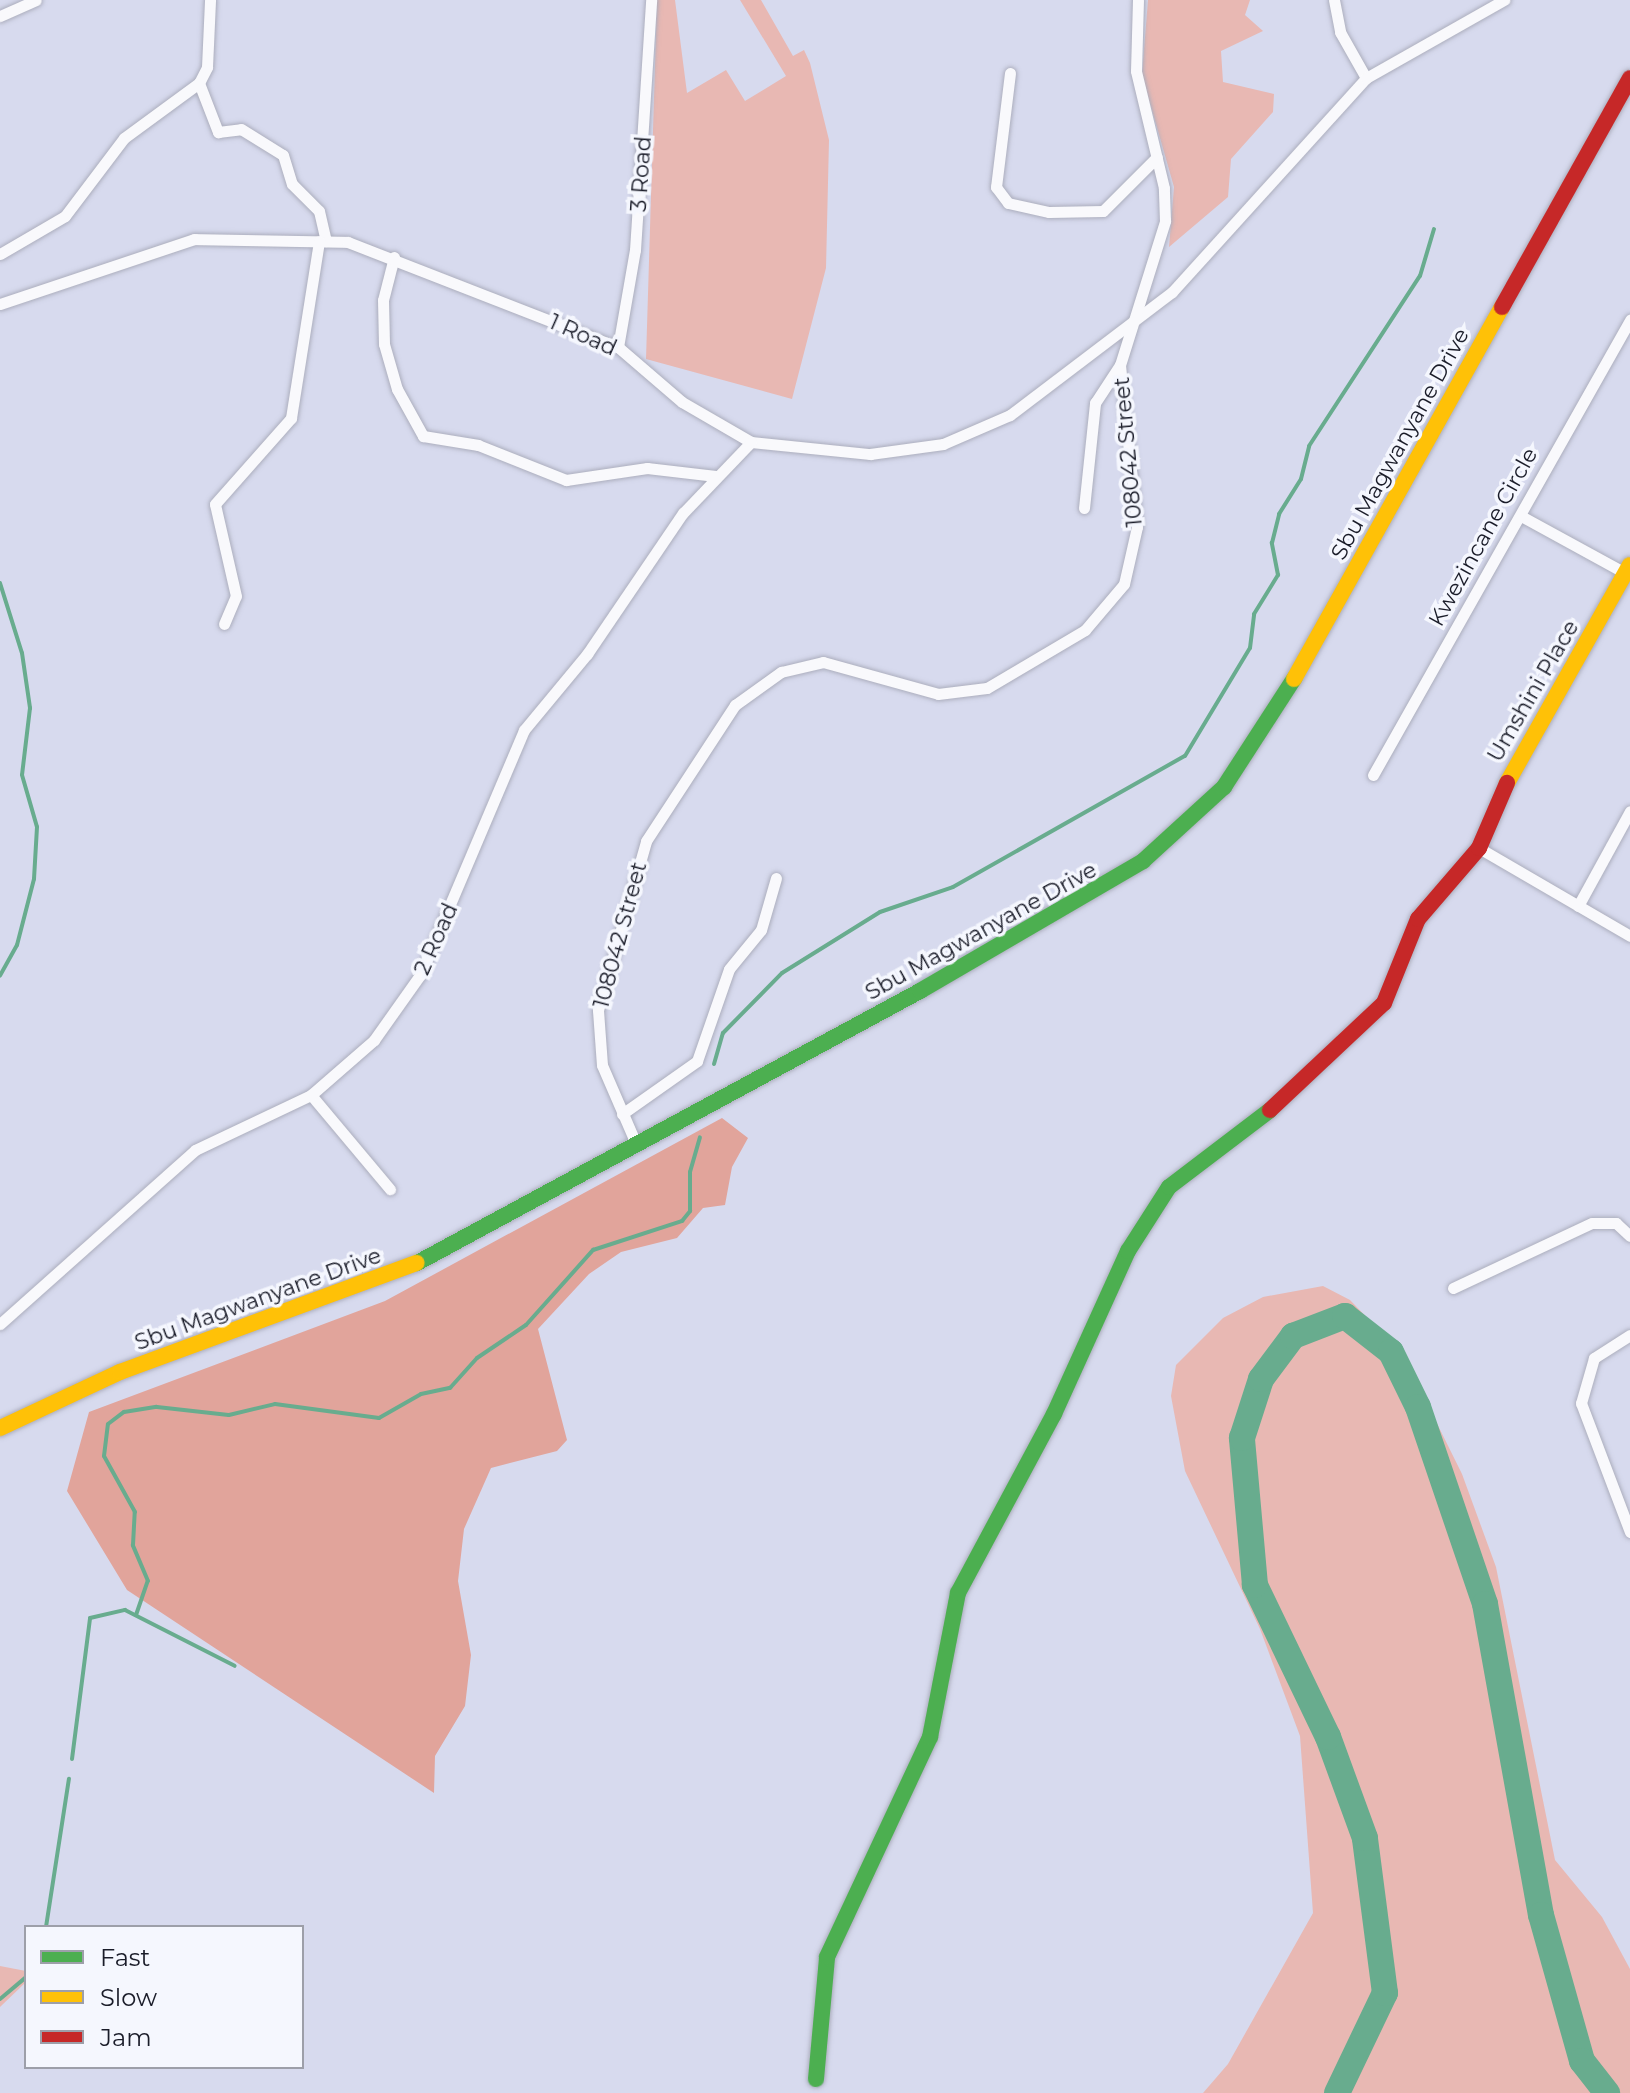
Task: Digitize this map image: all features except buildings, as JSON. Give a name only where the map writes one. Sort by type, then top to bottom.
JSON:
[{"type":"main road","name":"Sbu Magwanyane Drive","points":[[0,1428],[120,1372],[355,1292],[637,1146],[1108,886],[1224,787],[1277,710],[1630,78]]},
{"type":"main road","name":"Umshini Place","points":[[1481,845],[1503,790],[1628,569]]},
{"type":"main road","points":[[816,2079],[827,1957],[930,1737],[958,1593],[1054,1414],[1128,1251],[1169,1187],[1275,1106],[1384,1003],[1425,906],[1481,845]]},
{"type":"street","points":[[0,16],[36,0]]},
{"type":"street","points":[[0,254],[65,216],[124,138],[199,83],[207,67],[210,0]]},
{"type":"street","name":"3 Road","points":[[618,347],[635,250],[651,0]]},
{"type":"street","name":"108042 Street","points":[[637,1146],[597,1049],[598,1010],[632,877],[674,790],[735,705],[781,672],[823,662],[918,690],[972,693],[1028,667],[1099,617],[1124,584],[1137,527],[1120,365],[1127,331],[1165,221],[1157,157],[1136,71],[1138,0]]},
{"type":"street","points":[[1334,0],[1340,32],[1366,78]]},
{"type":"street","points":[[1127,331],[1188,278],[1366,78],[1504,0]]},
{"type":"street","points":[[1010,73],[996,187],[1008,203],[1049,212],[1103,211],[1157,157]]},
{"type":"street","points":[[199,83],[218,132],[241,129],[283,155],[292,184],[319,211],[322,241],[291,418],[215,504],[236,596],[224,624]]},
{"type":"street","name":"1 Road","points":[[0,304],[194,239],[322,241],[394,257],[618,347],[682,402],[751,442],[870,454],[943,444],[1010,415],[1127,331]]},
{"type":"street","points":[[394,257],[383,300],[384,344],[397,389],[423,436],[478,445],[566,480],[659,468],[716,476]]},
{"type":"street","name":"Kwezincane Circle","points":[[1373,775],[1630,320]]},
{"type":"street","points":[[1084,508],[1095,403],[1120,365]]},
{"type":"street","name":"2 Road","points":[[0,1324],[195,1150],[311,1095],[359,1056],[409,995],[524,730],[716,476],[751,442]]},
{"type":"street","points":[[1521,516],[1628,569]]},
{"type":"street","points":[[1578,906],[1630,811]]},
{"type":"street","points":[[1481,845],[1630,936]]},
{"type":"street","points":[[622,1114],[697,1061],[729,969],[761,930],[776,878]]},
{"type":"street","points":[[311,1095],[390,1189]]},
{"type":"street","points":[[1453,1288],[1592,1223],[1616,1223],[1630,1236]]},
{"type":"street","points":[[1630,1335],[1594,1358],[1581,1403],[1630,1532]]},
{"type":"shaded area","points":[[657,0],[675,0],[687,93],[726,70],[745,101],[786,76],[740,0],[761,0],[793,56],[804,50],[810,63],[829,140],[826,268],[792,399],[646,359]]},
{"type":"shaded area","points":[[1148,0],[1250,0],[1245,15],[1263,31],[1221,51],[1223,82],[1274,94],[1273,112],[1231,159],[1228,197],[1169,247],[1174,187],[1142,75]]},
{"type":"shaded area","points":[[722,1118],[748,1138],[732,1167],[725,1205],[703,1208],[677,1238],[621,1252],[589,1274],[538,1329],[567,1440],[557,1451],[491,1468],[464,1529],[458,1581],[471,1655],[465,1706],[435,1756],[434,1793],[127,1590],[67,1491],[89,1412],[385,1301]]},
{"type":"shaded area","points":[[1323,1286],[1350,1300],[1403,1355],[1462,1474],[1496,1567],[1555,1860],[1602,1917],[1630,1969],[1630,2093],[1203,2093],[1228,2064],[1313,1913],[1300,1736],[1260,1629],[1185,1471],[1171,1396],[1176,1365],[1223,1318],[1263,1297]]},
{"type":"shaded area","points":[[0,1966],[24,1971],[24,1984],[0,2007]]},
{"type":"waterway","points":[[714,1064],[723,1033],[782,973],[880,912],[953,887],[1185,756],[1250,648],[1254,614],[1278,575],[1272,543],[1279,514],[1301,479],[1309,446],[1420,276],[1434,229]]},
{"type":"waterway","points":[[0,583],[22,653],[30,708],[22,775],[37,827],[34,879],[17,945],[0,976]]},
{"type":"waterway","points":[[136,1615],[148,1581],[133,1545],[135,1512],[104,1456],[108,1424],[124,1412],[157,1407],[229,1415],[275,1404],[379,1418],[421,1394],[450,1388],[477,1358],[526,1325],[593,1250],[682,1221],[690,1211],[690,1172],[700,1137]]},
{"type":"waterway","points":[[1337,2093],[1385,1993],[1365,1838],[1328,1737],[1255,1585],[1242,1438],[1261,1379],[1293,1336],[1345,1316],[1391,1352],[1418,1407],[1485,1604],[1541,1915],[1582,2061],[1607,2093]]},
{"type":"waterway","points":[[72,1759],[90,1618],[125,1610],[235,1666]]},
{"type":"waterway","points":[[46,1925],[69,1779]]},
{"type":"waterway","points":[[0,1999],[24,1979]]},
{"type":"traffic: fast","points":[[417,1263],[920,991],[1143,861],[1224,787],[1294,679]]},
{"type":"traffic: fast","points":[[816,2079],[827,1957],[930,1737],[958,1593],[1054,1414],[1128,1251],[1169,1187],[1270,1110]]},
{"type":"traffic: slow","points":[[1294,679],[1502,307]]},
{"type":"traffic: slow","points":[[1507,783],[1630,565]]},
{"type":"traffic: slow","points":[[0,1428],[120,1372],[417,1263]]},
{"type":"traffic: jam","points":[[1502,307],[1630,78]]},
{"type":"traffic: jam","points":[[1270,1110],[1384,1003],[1418,919],[1479,848],[1507,783]]}]
